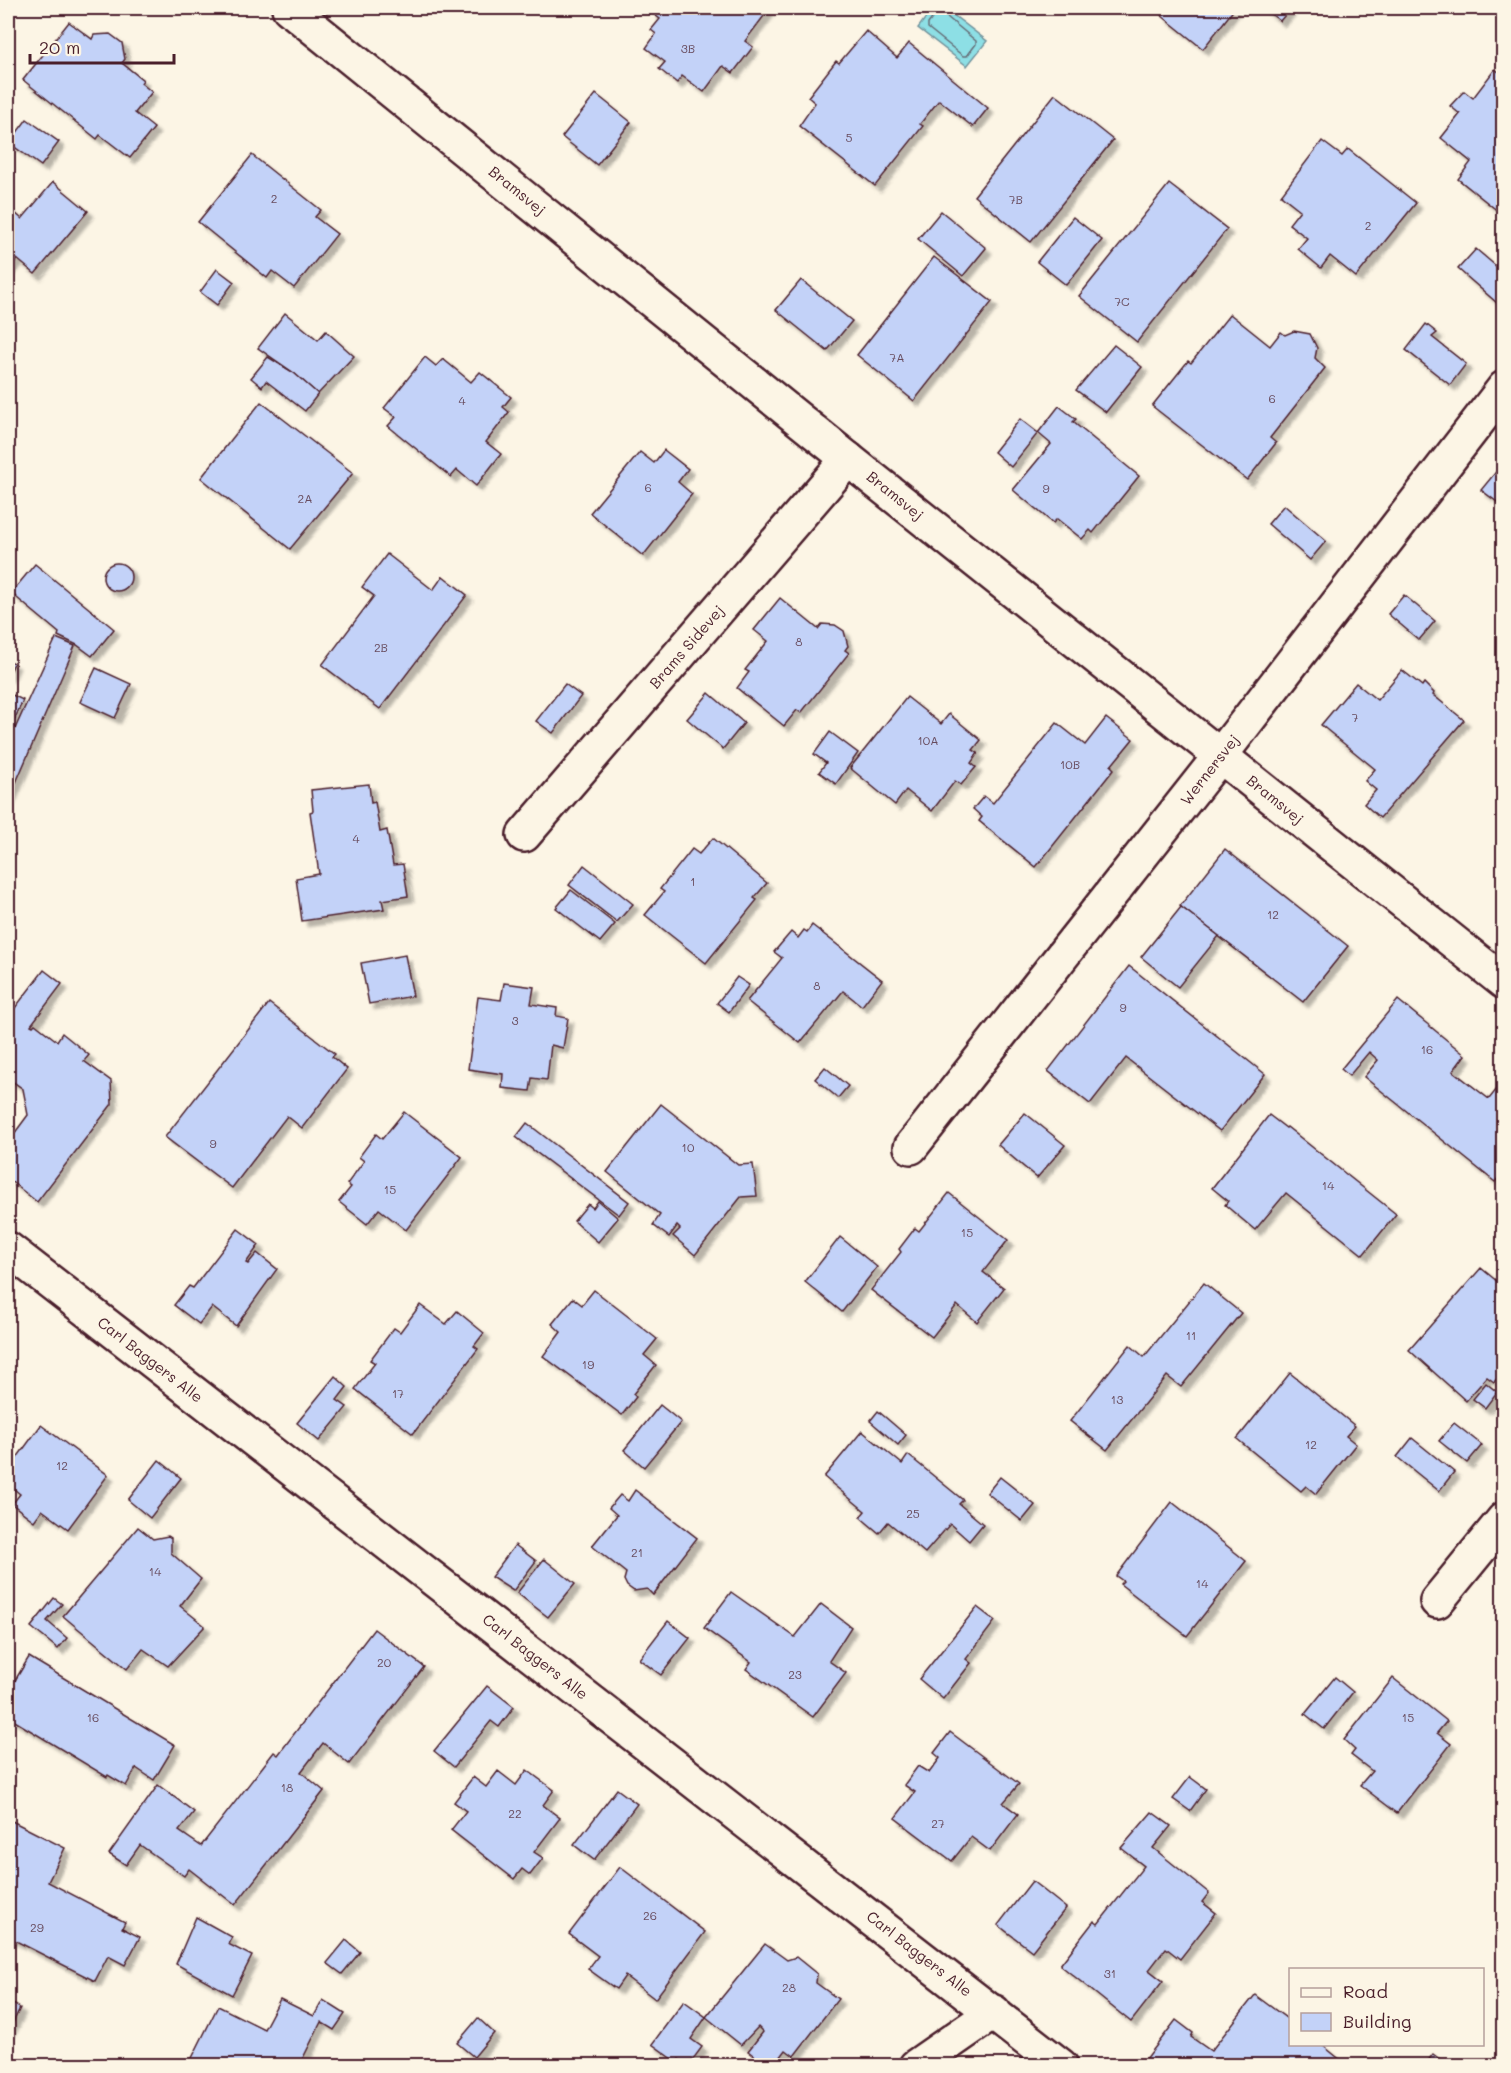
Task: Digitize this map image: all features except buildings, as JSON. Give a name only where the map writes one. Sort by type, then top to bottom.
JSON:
[{"type":"street","name":"Bramsvej","points":[[289,8],[1503,982]]},
{"type":"street","name":"Wernersvej","points":[[910,1147],[1220,756],[1503,388]]},
{"type":"street","name":"Brams Sidevej","points":[[524,835],[849,459]]},
{"type":"street","name":"Carl Baggers Alle","points":[[8,1249],[1061,2066]]},
{"type":"street","points":[[1437,1601],[1503,1519]]},
{"type":"street","points":[[916,2066],[994,2012]]},
{"type":"water","points":[[933,8],[944,8],[987,41],[967,66],[918,28]]}]
